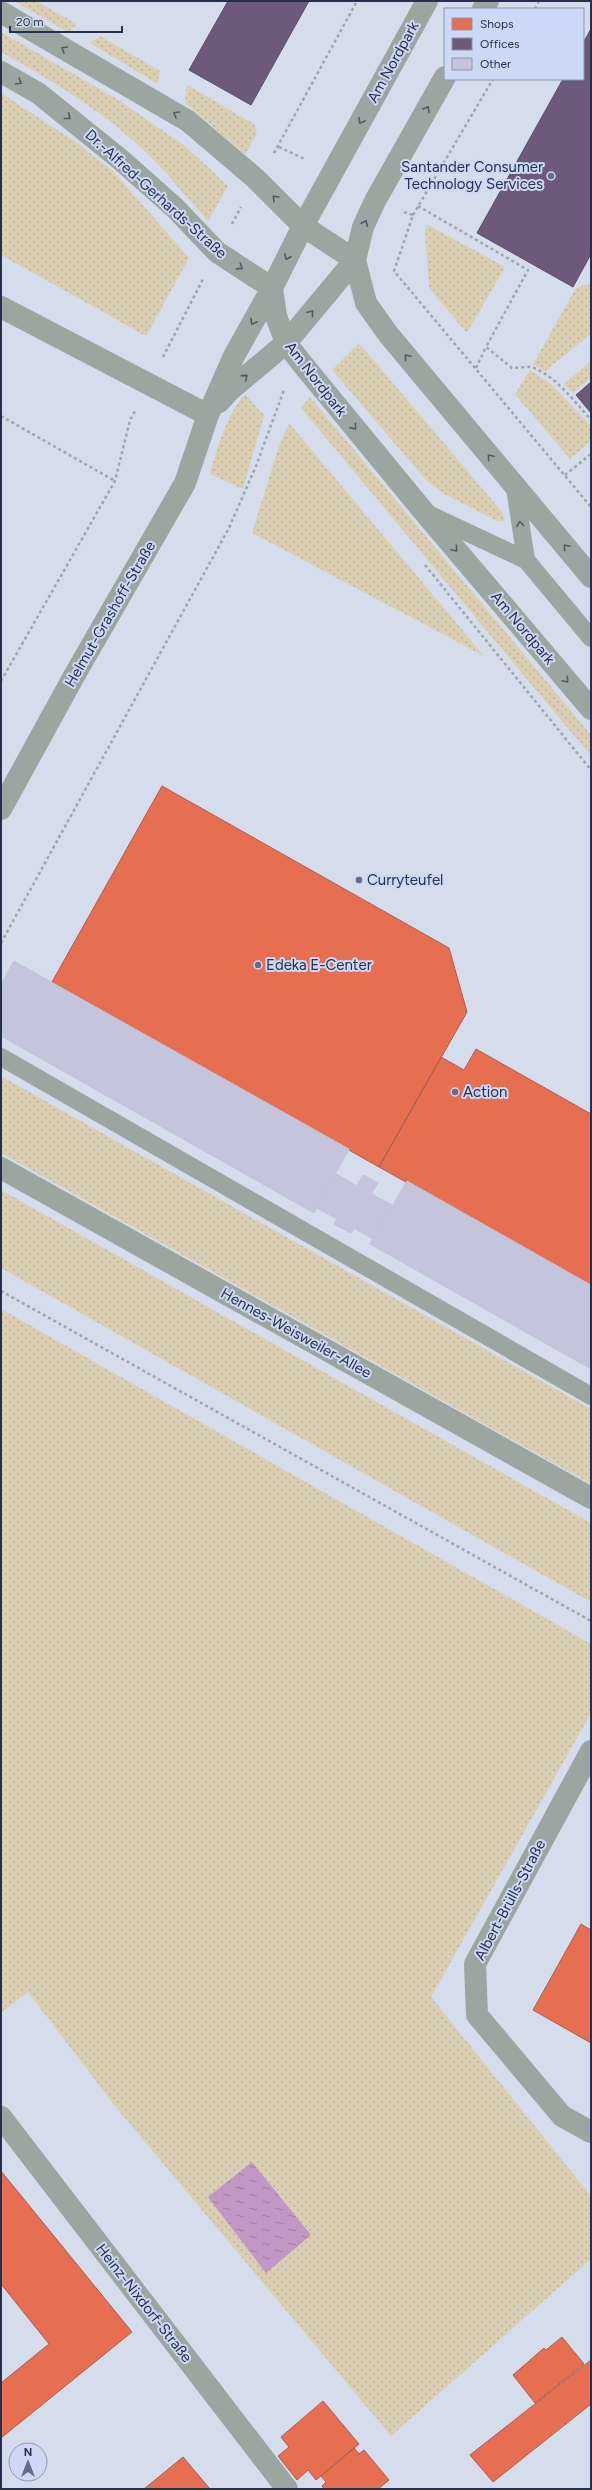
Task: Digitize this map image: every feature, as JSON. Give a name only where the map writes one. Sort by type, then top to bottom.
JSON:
[{"type":"street","name":"Am Nordpark","points":[[427,1],[332,172],[272,288],[276,316],[286,343],[424,512],[591,709]]},
{"type":"street","points":[[1,12],[188,121],[256,179],[303,226],[355,260]]},
{"type":"street","name":"Dr.-Alfred-Gerhards-Straße","points":[[1,72],[38,93],[121,160],[175,208],[217,252],[272,288]]},
{"type":"street","points":[[444,79],[375,201],[363,226],[355,260],[366,303],[388,334],[515,488],[591,577]]},
{"type":"street","name":"Helmut-Grashoff-Straße","points":[[208,415],[230,390],[286,343],[355,260]]},
{"type":"street","name":"Helmut-Grashoff-Straße","points":[[1,809],[74,676],[185,483],[208,415],[234,356],[272,288]]},
{"type":"street","points":[[1,307],[208,415]]},
{"type":"street","name":"Hennes-Weisweiler-Allee","points":[[1,1168],[591,1498]]},
{"type":"street","name":"Albert-Brülls-Straße","points":[[591,1751],[474,1964],[477,2015],[562,2116],[591,2132]]},
{"type":"street","name":"Heinz-Nixdorf-Straße","points":[[1,2117],[287,2489]]},
{"type":"lane","points":[[515,488],[526,560]]},
{"type":"lane","points":[[424,512],[526,560],[591,638]]},
{"type":"lane","points":[[1,1057],[591,1396]]},
{"type":"path","points":[[492,80],[413,215],[394,271],[591,507]]},
{"type":"path","points":[[279,147],[332,172]]},
{"type":"path","points":[[375,201],[413,215]]},
{"type":"path","points":[[418,206],[528,270],[476,368]]},
{"type":"path","points":[[486,347],[512,368],[530,367],[552,380],[572,397],[591,420]]},
{"type":"path","points":[[1,681],[115,481],[130,420],[148,385]]},
{"type":"path","points":[[1,943],[229,528],[256,466],[284,390],[289,396]]},
{"type":"path","points":[[1,416],[115,481]]},
{"type":"path","points":[[565,475],[591,454]]},
{"type":"path","points":[[422,562],[591,770]]},
{"type":"path","points":[[1,1291],[591,1621]]},
{"type":"shaded area","points":[[14,1],[36,1],[77,24],[68,32]]},
{"type":"shaded area","points":[[1,32],[120,101],[185,146],[228,186],[208,221],[151,157],[117,127],[61,87],[1,52]]},
{"type":"shaded area","points":[[100,36],[160,71],[158,84],[90,43]]},
{"type":"shaded area","points":[[187,85],[254,124],[257,134],[245,154],[185,103]]},
{"type":"shaded area","points":[[1,93],[77,143],[113,171],[189,258],[146,336],[1,255]]},
{"type":"shaded area","points":[[428,225],[505,267],[467,333],[429,288],[425,229]]},
{"type":"shaded area","points":[[591,283],[591,334],[545,371],[533,364],[576,288]]},
{"type":"shaded area","points":[[359,343],[503,513],[504,521],[497,521],[444,494],[427,481],[332,370]]},
{"type":"shaded area","points":[[591,361],[591,378],[573,393],[564,384]]},
{"type":"shaded area","points":[[530,370],[552,385],[591,426],[591,441],[570,459],[515,394]]},
{"type":"shaded area","points":[[245,394],[264,415],[243,489],[210,474],[228,422],[238,403]]},
{"type":"shaded area","points":[[310,397],[591,735],[591,756],[301,408]]},
{"type":"shaded area","points":[[289,423],[484,656],[252,533],[278,449]]},
{"type":"shaded area","points":[[1,1076],[591,1409],[591,1484],[1,1153]]},
{"type":"shaded area","points":[[1,1190],[591,1523],[591,1602],[1,1268]]},
{"type":"shaded area","points":[[1,1309],[591,1644],[591,1713],[431,1997],[591,2196],[591,2259],[391,2436],[115,2106],[28,1992],[1,2013]]},
{"type":"water","points":[[252,2162],[311,2235],[266,2273],[208,2197]]},
{"type":"building: Shops","name":"Edeka E-Center","points":[[162,786],[449,948],[467,1012],[379,1167],[52,982]]},
{"type":"building: Shops","points":[[476,1049],[591,1114],[591,1285],[379,1167],[441,1057],[464,1070]]},
{"type":"building: Shops","points":[[581,1924],[591,1930],[591,2043],[533,2010]]},
{"type":"building: Shops","points":[[1,2171],[132,2332],[1,2438],[1,2383],[49,2344],[1,2284]]},
{"type":"building: Shops","points":[[562,2337],[584,2364],[535,2403],[513,2375],[544,2348],[546,2350]]},
{"type":"building: Shops","points":[[591,2360],[591,2404],[493,2482],[470,2455]]},
{"type":"building: Shops","points":[[323,2401],[359,2444],[316,2480],[308,2470],[297,2480],[278,2456],[289,2447],[281,2437]]},
{"type":"building: Shops","points":[[354,2448],[359,2454],[364,2450],[389,2480],[378,2489],[324,2489],[322,2486],[326,2482],[321,2476]]},
{"type":"building: Shops","points":[[183,2457],[210,2489],[144,2489]]},
{"type":"building: Offices","points":[[228,1],[309,1],[251,105],[189,70]]},
{"type":"building: Offices","points":[[591,29],[591,254],[573,287],[477,233],[562,80],[584,80],[584,41]]},
{"type":"building: Offices","points":[[591,382],[591,413],[576,395]]},
{"type":"building: Other","points":[[14,961],[349,1149],[314,1213],[1,1036],[1,984]]},
{"type":"building: Other","points":[[336,1174],[357,1186],[363,1175],[378,1183],[371,1194],[392,1205],[373,1239],[354,1228],[351,1233],[334,1224],[337,1219],[317,1208]]},
{"type":"building: Other","points":[[407,1181],[591,1285],[591,1369],[370,1244]]},
{"type":"place","name":"Santander Consumer Technology Services","points":[[551,176]]},
{"type":"place","name":"Curryteufel","points":[[359,880]]},
{"type":"place","name":"Edeka E-Center","points":[[258,965]]},
{"type":"place","name":"Action","points":[[455,1092]]}]
